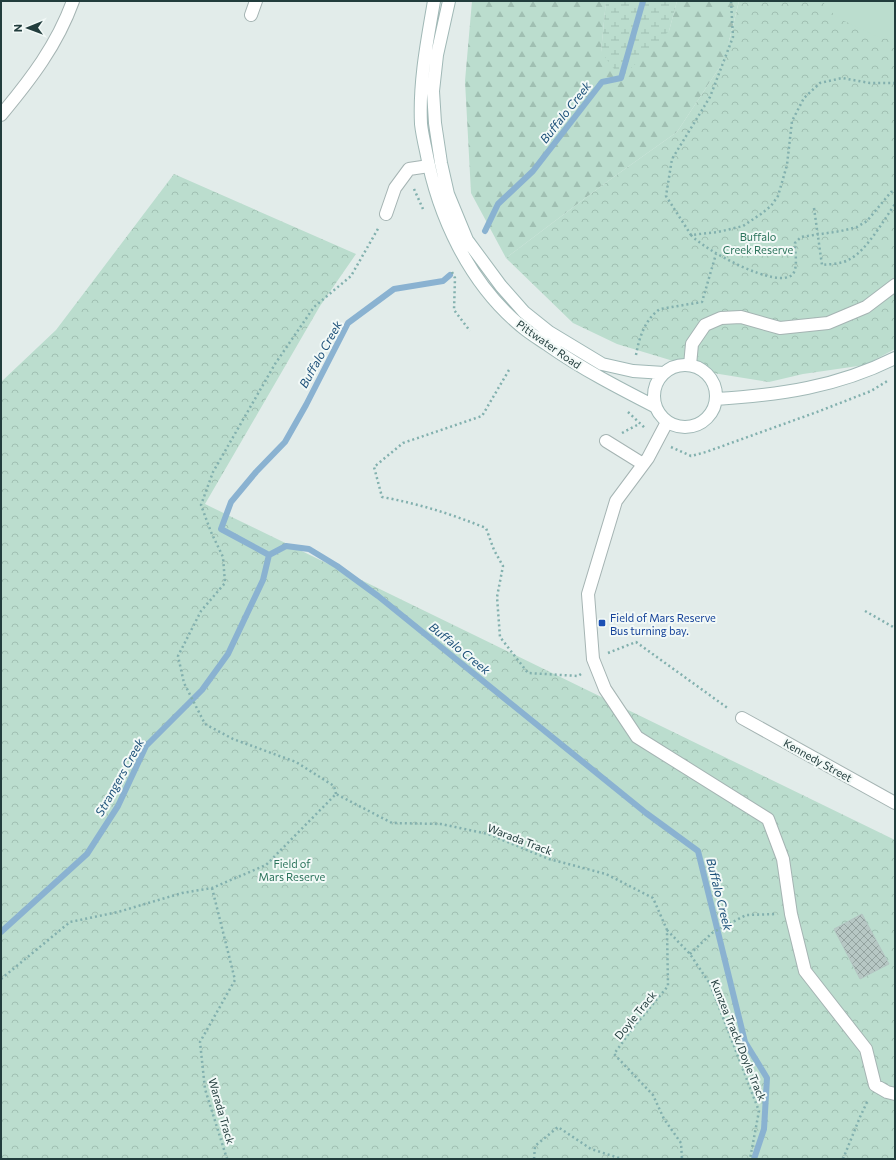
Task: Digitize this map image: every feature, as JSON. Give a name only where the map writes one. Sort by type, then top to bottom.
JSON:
[{"type":"main road","points":[[1,115],[27,84],[51,49],[72,1]]},
{"type":"main road","points":[[250,15],[256,1]]},
{"type":"main road","name":"Pittwater Road","points":[[434,1],[424,56],[421,92],[421,126],[429,166],[438,195],[451,231],[470,267],[494,299],[521,326],[564,356],[608,383],[656,407]]},
{"type":"main road","name":"Pittwater Road","points":[[449,1],[437,55],[433,91],[435,123],[441,163],[448,194],[467,240],[501,286],[524,312],[549,332],[602,364],[633,372],[664,373]]},
{"type":"main road","points":[[386,214],[395,188],[410,169],[429,166]]},
{"type":"main road","points":[[690,365],[692,344],[705,325],[721,318],[741,317],[780,328],[828,323],[866,307],[895,285]]},
{"type":"main road","points":[[716,399],[792,392],[840,381],[870,370],[895,358]]},
{"type":"main road","points":[[681,365],[690,365],[699,368],[706,374],[714,386],[716,399],[709,416],[702,422],[693,426],[675,426],[667,422],[660,415],[654,398],[658,380],[664,373],[681,365]]},
{"type":"main road","points":[[667,422],[648,458],[616,501],[588,594],[594,661],[605,689],[637,736],[768,819],[783,859],[791,914],[805,971],[866,1049],[876,1085],[887,1092],[895,1094]]},
{"type":"main road","points":[[606,441],[643,464]]},
{"type":"main road","name":"Kennedy Street","points":[[742,718],[895,803]]},
{"type":"path","points":[[731,1],[733,37],[710,97],[672,160],[666,196],[695,240],[716,254],[753,271],[769,276],[781,278],[787,277],[793,274],[796,267],[795,244],[801,237],[857,227],[867,221],[891,192],[895,191]]},
{"type":"path","points":[[691,235],[718,232],[743,226],[771,206],[778,196],[787,165],[792,120],[804,98],[820,83],[842,78],[870,83],[895,83]]},
{"type":"path","points":[[814,208],[822,265],[835,264],[849,260],[860,252],[895,204]]},
{"type":"path","points":[[1,978],[70,922],[118,912],[182,893],[212,888],[266,865],[336,794],[334,786],[296,762],[233,739],[205,724],[184,684],[178,656],[200,611],[225,583],[223,557],[211,532],[201,505],[213,472],[274,364],[314,307],[351,276],[386,214]]},
{"type":"path","points":[[633,372],[640,336],[655,313],[660,309],[702,302],[716,254]]},
{"type":"path","points":[[509,370],[482,416],[403,443],[374,467],[382,498],[405,501],[445,512],[486,528],[494,550],[503,566],[497,597],[500,637],[528,673],[578,676],[594,661],[636,642],[742,718]]},
{"type":"path","points":[[677,451],[691,456],[706,452],[871,391],[895,377]]},
{"type":"path","points":[[630,394],[623,407],[639,424]]},
{"type":"path","points":[[864,611],[895,628]]},
{"type":"path","name":"Warada Track","points":[[336,794],[392,823],[441,824],[488,834],[549,859],[606,874],[653,898],[667,930]]},
{"type":"path","name":"Warada Track","points":[[212,888],[235,980],[200,1042],[205,1089],[227,1159]]},
{"type":"path","points":[[690,954],[712,933],[746,916],[791,914]]},
{"type":"path","name":"Kunzea Track/Doyle Track","points":[[667,930],[690,954],[710,984],[759,1111],[750,1159]]},
{"type":"path","name":"Doyle Track","points":[[667,930],[668,986],[633,1028],[614,1054],[653,1095],[664,1119],[681,1144],[682,1159]]},
{"type":"path","points":[[843,1159],[860,1117],[876,1085]]},
{"type":"path","points":[[534,1159],[535,1146],[558,1126],[590,1149],[622,1159]]},
{"type":"green space","points":[[472,1],[606,1],[601,52],[669,31],[677,1],[739,1],[728,45],[742,1],[822,1],[725,59],[677,132],[608,181],[506,258],[471,193],[465,81]]},
{"type":"green space","points":[[606,1],[677,1],[669,31],[621,78],[601,52]]},
{"type":"green space","name":"Buffalo Creek Reserve","points":[[739,1],[895,1],[895,349],[865,365],[803,374],[769,382],[713,373],[617,344],[573,323],[506,258],[608,181],[677,132],[725,59]]},
{"type":"green space","points":[[822,1],[895,1],[895,40],[880,38],[836,17]]},
{"type":"green space","name":"Field of Mars Reserve","points":[[174,174],[356,254],[320,306],[205,504],[895,840],[895,1159],[1,1159],[1,382],[56,330]]},
{"type":"building","points":[[862,914],[889,964],[860,979],[834,929]]},
{"type":"waterway","name":"Buffalo Creek","points":[[485,231],[498,204],[533,171],[602,82],[621,78],[643,1]]},
{"type":"waterway","name":"Buffalo Creek","points":[[269,555],[221,529],[231,502],[256,472],[285,442],[306,405],[348,323],[394,289],[443,281],[450,275]]},
{"type":"waterway","name":"Buffalo Creek","points":[[269,555],[286,546],[309,549],[337,566],[378,596],[646,813],[698,851],[745,1042],[767,1078],[764,1129],[754,1159]]},
{"type":"waterway","name":"Strangers Creek","points":[[1,932],[87,854],[118,806],[146,746],[202,690],[228,654],[263,580],[269,555]]},
{"type":"place","name":"Field of Mars Reserve Bus turning bay.","points":[[602,623]]}]
